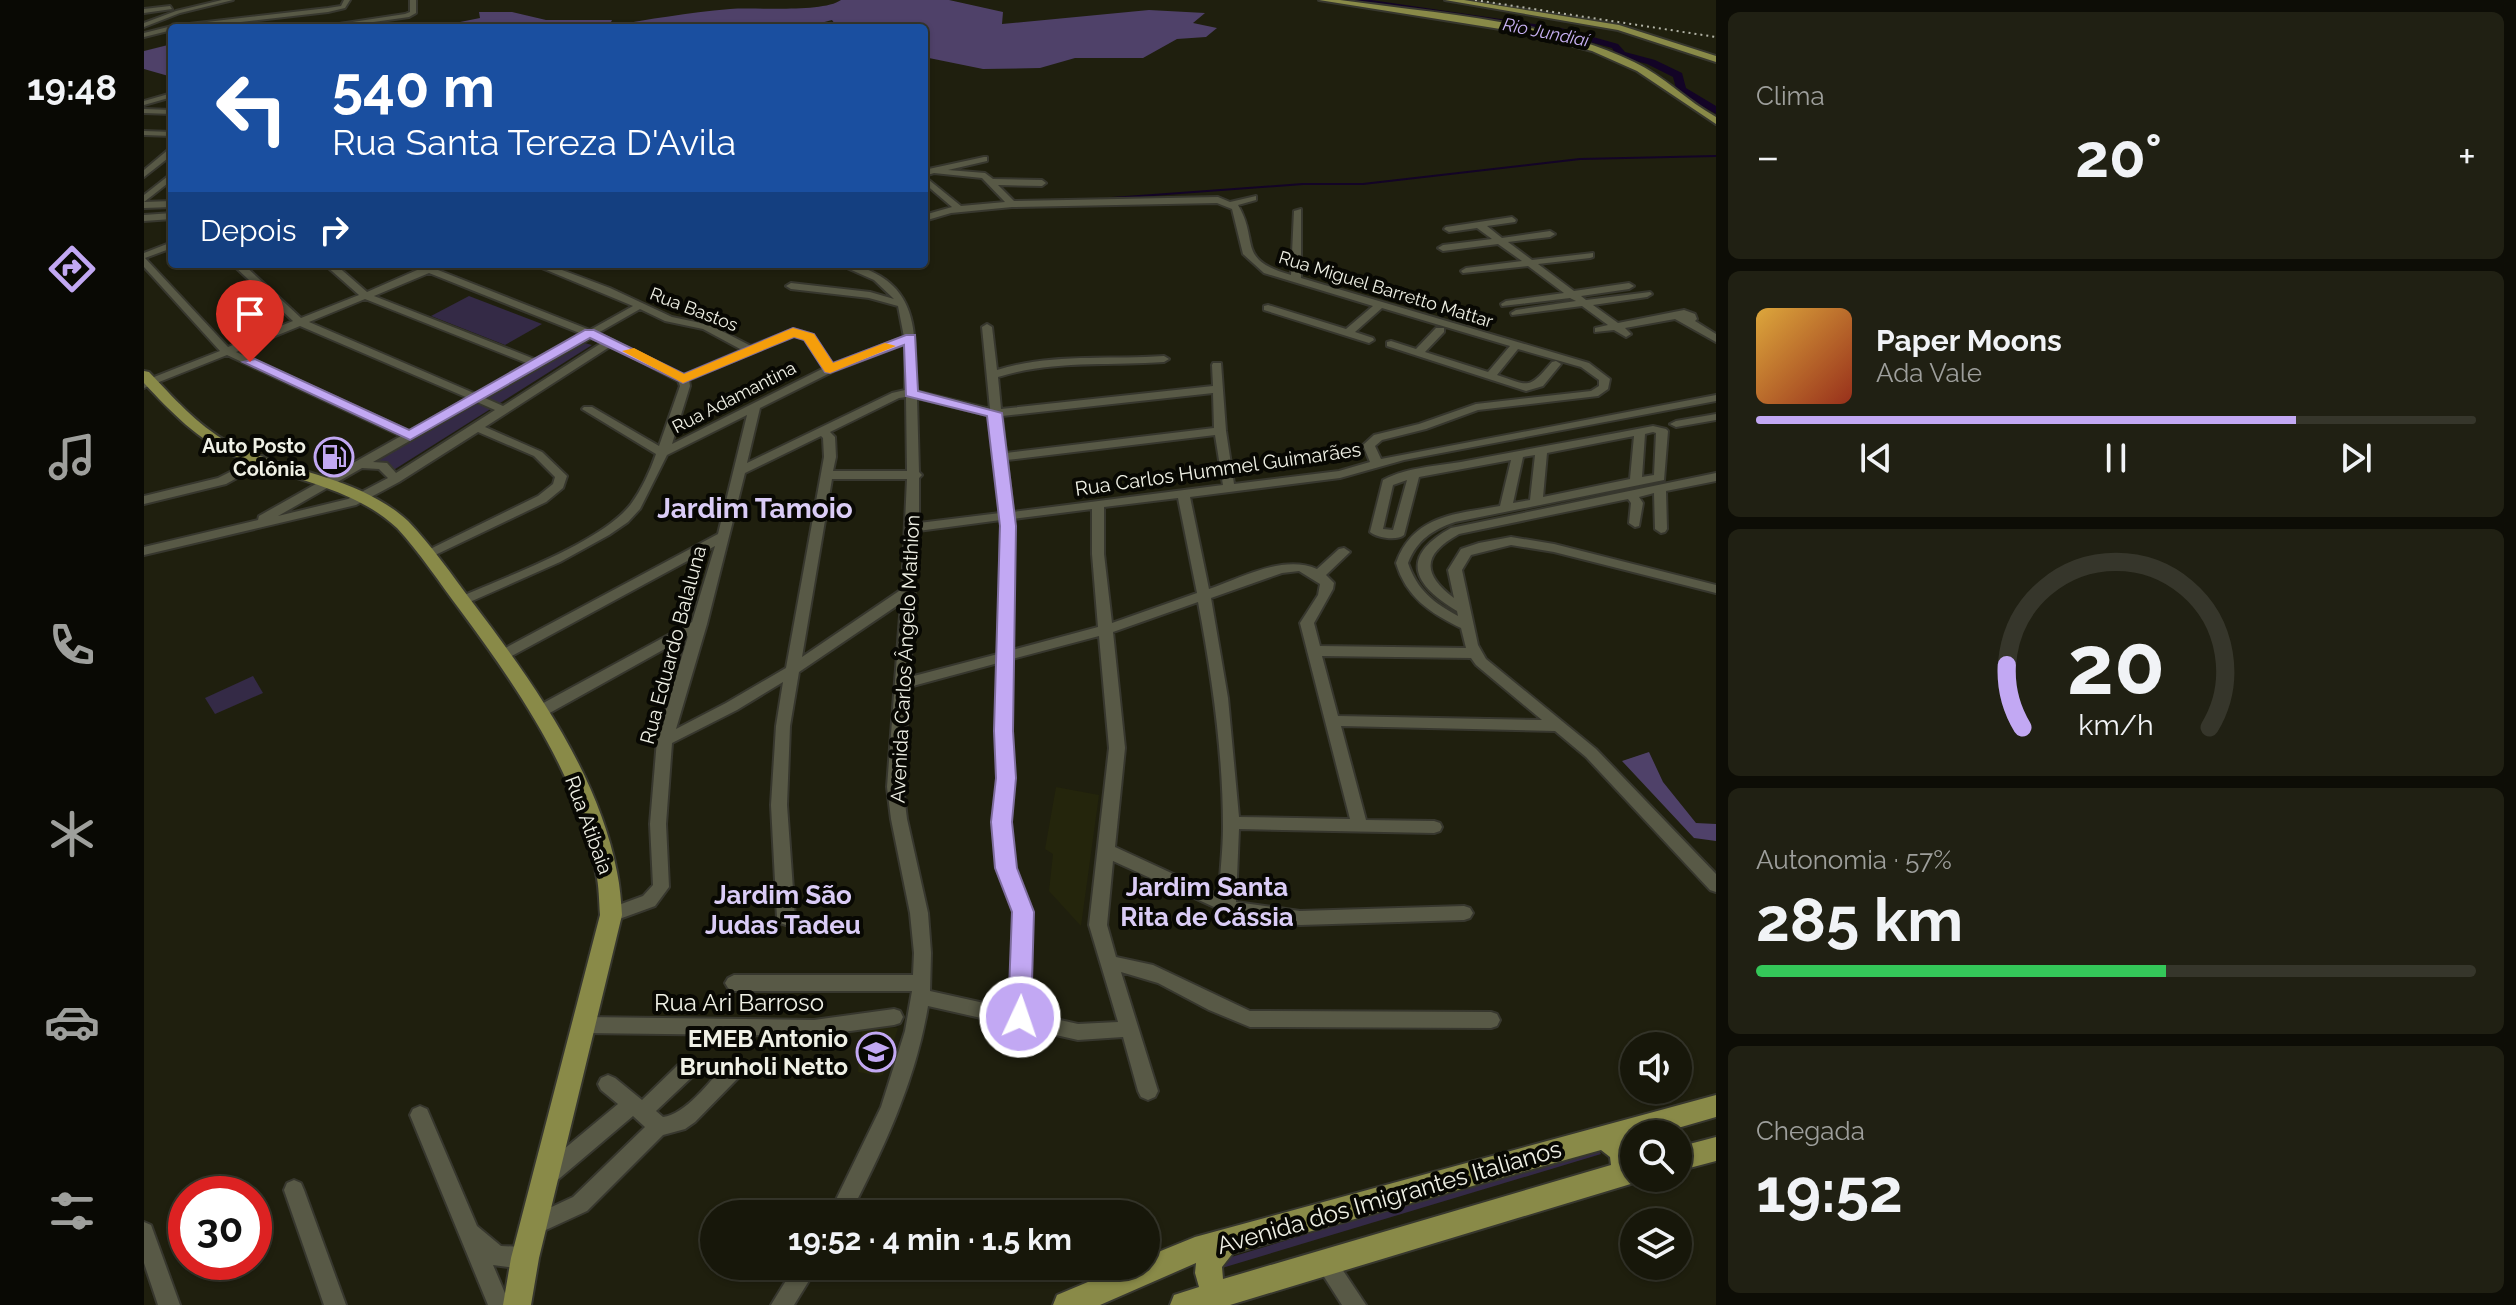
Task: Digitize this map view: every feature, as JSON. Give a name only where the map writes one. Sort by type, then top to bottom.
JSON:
[{"type":"main road","points":[[1323,0],[1519,31],[1595,50],[1639,68],[1716,121]]},
{"type":"main road","points":[[1449,0],[1619,28],[1716,59]]},
{"type":"main road","name":"Rua Atibaia","points":[[146,380],[212,438],[362,497],[386,510],[463,601],[541,711],[598,845],[610,883],[611,915],[525,1258],[517,1305]]},
{"type":"main road","name":"Avenida dos Imigrantes Italianos","points":[[1067,1305],[1195,1250],[1716,1106]]},
{"type":"main road","points":[[1606,1138],[1620,1152]]},
{"type":"main road","points":[[1692,1155],[1716,1149]]},
{"type":"main road","name":"Avenida dos Imigrantes Italianos","points":[[1184,1305],[1620,1175]]},
{"type":"main road","points":[[1216,1294],[1206,1273],[1207,1266],[1224,1243]]},
{"type":"street","points":[[144,11],[176,10],[230,0]]},
{"type":"street","points":[[335,0],[347,1]]},
{"type":"street","points":[[336,24],[365,18],[404,16],[414,11],[413,0]]},
{"type":"street","points":[[207,24],[335,9],[347,1]]},
{"type":"street","points":[[257,18],[258,13],[287,5]]},
{"type":"street","points":[[144,25],[176,10]]},
{"type":"street","points":[[144,35],[168,29]]},
{"type":"street","points":[[144,103],[168,96]]},
{"type":"street","points":[[144,111],[168,112]]},
{"type":"street","points":[[144,133],[168,134]]},
{"type":"street","points":[[144,174],[168,154]]},
{"type":"street","points":[[928,174],[984,159]]},
{"type":"street","points":[[967,164],[985,168],[990,180],[1012,204]]},
{"type":"street","points":[[935,171],[974,173],[990,180],[1042,183]]},
{"type":"street","points":[[928,180],[959,209]]},
{"type":"street","points":[[144,202],[168,181]]},
{"type":"street","points":[[928,217],[959,209],[1012,204],[1218,200],[1231,204],[1253,198]]},
{"type":"street","points":[[144,202],[168,204]]},
{"type":"street","name":"Rua Miguel Barretto Mattar","points":[[1231,204],[1239,212],[1251,259],[1267,271],[1585,365],[1605,379],[1601,390],[1569,397],[1476,407],[1422,427],[1378,437],[1369,445],[1377,464]]},
{"type":"street","points":[[1296,280],[1298,211]]},
{"type":"street","points":[[144,218],[168,216]]},
{"type":"street","points":[[144,225],[168,217]]},
{"type":"street","points":[[1449,229],[1512,220]]},
{"type":"street","points":[[1479,225],[1537,271],[1626,334]]},
{"type":"street","points":[[1540,227],[1489,233],[1438,244],[1499,241],[1550,234]]},
{"type":"street","points":[[168,247],[144,258],[226,351],[410,436]]},
{"type":"street","points":[[1466,271],[1590,255]]},
{"type":"street","points":[[1477,279],[1600,262]]},
{"type":"street","points":[[241,268],[300,322],[504,410]]},
{"type":"street","points":[[334,268],[366,296],[536,363]]},
{"type":"street","points":[[146,380],[366,296],[423,268]]},
{"type":"street","points":[[428,268],[611,342],[683,379],[685,386],[666,446],[636,506],[616,525],[463,601]]},
{"type":"street","name":"Rua Bastos","points":[[547,268],[682,324],[706,327],[749,349]]},
{"type":"street","points":[[852,268],[878,280],[902,304]]},
{"type":"street","points":[[791,286],[870,295],[902,304]]},
{"type":"street","points":[[1506,304],[1629,286]]},
{"type":"street","points":[[1516,313],[1647,294]]},
{"type":"street","name":"Avenida Carlos Ângelo Mathion","points":[[845,1200],[905,1069],[922,990],[920,914],[896,812],[916,475],[910,338],[902,304]]},
{"type":"street","points":[[241,529],[641,305]]},
{"type":"street","points":[[1348,333],[1380,305]]},
{"type":"street","points":[[1268,308],[1369,340]]},
{"type":"street","points":[[1599,330],[1686,314],[1692,318],[1688,321],[1716,339]]},
{"type":"street","points":[[987,327],[1006,515],[1006,778],[1001,822],[1006,868],[1023,912],[1020,1017]]},
{"type":"street","points":[[1418,353],[1440,330]]},
{"type":"street","points":[[683,379],[793,332],[809,337],[830,369]]},
{"type":"street","name":"Rua Adamantina","points":[[666,446],[693,438],[830,369],[910,338]]},
{"type":"street","points":[[144,551],[308,514],[362,497],[611,342]]},
{"type":"street","points":[[1391,344],[1531,388],[1556,364]]},
{"type":"street","points":[[1489,377],[1516,345]]},
{"type":"street","points":[[992,375],[1015,368],[1074,362],[1164,359]]},
{"type":"street","points":[[1217,365],[1220,431],[1229,487]]},
{"type":"street","points":[[740,471],[881,399],[911,393],[994,413],[1218,389]]},
{"type":"street","name":"Rua Carlos Hummel Guimarães","points":[[912,528],[1340,474],[1377,464],[1716,398]]},
{"type":"street","name":"Rua Eduardo Balaluna","points":[[611,915],[649,901],[661,887],[658,824],[665,740],[724,536],[755,407]]},
{"type":"street","points":[[588,409],[666,446]]},
{"type":"street","points":[[1676,424],[1716,417]]},
{"type":"street","points":[[426,554],[542,499],[559,485],[561,476],[538,454],[477,427]]},
{"type":"street","points":[[786,918],[779,767],[786,698],[793,673],[831,446],[829,437],[822,431]]},
{"type":"street","points":[[1001,457],[1220,431]]},
{"type":"street","points":[[1635,523],[1637,503],[1634,488],[1640,431]]},
{"type":"street","points":[[1414,474],[1398,535],[1376,532],[1388,481],[1414,474],[1640,431],[1662,431],[1660,477],[1634,488],[1442,536],[1427,551],[1423,569],[1433,591],[1463,609]]},
{"type":"street","points":[[1536,502],[1542,449]]},
{"type":"street","points":[[1505,509],[1518,454]]},
{"type":"street","points":[[144,500],[222,481],[262,460]]},
{"type":"street","points":[[361,464],[383,466],[395,479]]},
{"type":"street","points":[[827,475],[916,475]]},
{"type":"street","points":[[1467,626],[1413,591],[1402,563],[1412,540],[1435,524],[1536,502],[1634,488],[1660,489],[1716,477]]},
{"type":"street","points":[[144,487],[160,496]]},
{"type":"street","points":[[1660,489],[1661,529]]},
{"type":"street","points":[[1183,494],[1204,596],[1223,718],[1231,823],[1227,907]]},
{"type":"street","points":[[298,499],[298,507],[308,514]]},
{"type":"street","points":[[1098,504],[1098,554],[1117,748],[1098,925],[1148,1091]]},
{"type":"street","points":[[501,656],[724,536]]},
{"type":"street","points":[[1716,589],[1511,541],[1479,547],[1459,561],[1455,570],[1474,653],[1490,670],[1591,753],[1716,885]]},
{"type":"street","points":[[1318,575],[1344,552]]},
{"type":"street","points":[[903,684],[1104,630],[1280,569],[1301,567],[1327,583],[1327,589],[1309,615],[1314,651],[1359,824]]},
{"type":"street","points":[[665,740],[736,707],[793,673],[909,591]]},
{"type":"street","points":[[541,711],[700,624]]},
{"type":"street","points":[[1314,651],[1474,653]]},
{"type":"street","points":[[1332,721],[1560,726]]},
{"type":"street","points":[[1231,823],[1434,827]]},
{"type":"street","points":[[1108,851],[1227,907],[1300,918],[1464,913]]},
{"type":"street","points":[[1111,964],[1141,968],[1214,1006],[1250,1019],[1491,1020]]},
{"type":"street","points":[[734,983],[922,990],[1078,1032],[1128,1029]]},
{"type":"street","name":"Rua Ari Barroso","points":[[584,1025],[814,1028],[894,1017]]},
{"type":"street","points":[[545,1178],[685,1071]]},
{"type":"street","points":[[608,1084],[659,1126],[673,1126],[683,1121],[732,1071]]},
{"type":"street","points":[[420,1115],[499,1305]]},
{"type":"street","points":[[535,1225],[580,1204],[659,1126]]},
{"type":"street","points":[[294,1190],[335,1305]]},
{"type":"street","points":[[469,1230],[497,1256],[525,1258]]},
{"type":"street","points":[[144,1232],[169,1305]]},
{"type":"street","points":[[1325,1261],[1355,1305]]},
{"type":"street","points":[[782,1305],[798,1280]]},
{"type":"shaded area","points":[[841,0],[949,0],[1003,12],[1002,24],[1149,10],[1205,13],[1193,23],[1217,28],[1206,37],[1177,39],[1143,58],[1075,58],[1040,68],[983,69],[928,58],[928,24],[835,24],[832,20],[817,24],[621,24],[730,9],[788,9],[832,4]]},
{"type":"shaded area","points":[[479,12],[512,12],[546,20],[612,20],[610,24],[450,24],[480,18]]},
{"type":"shaded area","points":[[388,19],[379,23],[450,24],[354,24]]},
{"type":"shaded area","points":[[168,45],[168,76],[144,69],[144,51]]},
{"type":"shaded area","points":[[469,296],[542,324],[505,345],[431,316]]},
{"type":"shaded area","points":[[581,342],[592,345],[392,471],[371,460]]},
{"type":"shaded area","points":[[253,676],[263,693],[215,714],[205,698]]},
{"type":"shaded area","points":[[1649,752],[1663,782],[1696,823],[1716,824],[1716,841],[1694,838],[1622,761]]},
{"type":"shaded area","points":[[1056,787],[1099,795],[1081,926],[1049,891],[1053,854],[1045,849]]},
{"type":"shaded area","name":"EMEB Antonio Brunholi Netto","points":[[898,1028],[883,1075],[879,1076],[858,1072],[862,1029]]},
{"type":"shaded area","points":[[1597,1147],[1601,1154],[1222,1268],[1218,1261]]},
{"type":"waterway","name":"Rio Jundiaí","points":[[1352,0],[1561,31],[1615,46],[1621,54],[1651,62],[1678,75],[1681,90],[1716,111]]},
{"type":"waterway","points":[[1112,198],[1303,184],[1363,184],[1580,159],[1716,156]]},
{"type":"railway","points":[[1475,0],[1716,37]]},
{"type":"slow traffic","points":[[629,351],[683,379],[793,332],[809,337],[830,369],[889,346]]},
{"type":"place","name":"Auto Posto Colônia","points":[[334,457]]},
{"type":"place","name":"EMEB Antonio Brunholi Netto","points":[[876,1052]]},
{"type":"district","name":"Jardim Tamoio","points":[[755,508]]},
{"type":"district","name":"Jardim Santa Rita de Cássia","points":[[1207,902]]},
{"type":"district","name":"Jardim São Judas Tadeu","points":[[783,910]]},
{"type":"route","points":[[250,362],[410,436],[590,333],[683,379],[793,332],[809,337],[830,369],[910,338],[911,393],[994,413],[1008,526],[1003,731],[1006,778],[1001,822],[1006,868],[1023,912],[1020,1017]]}]
